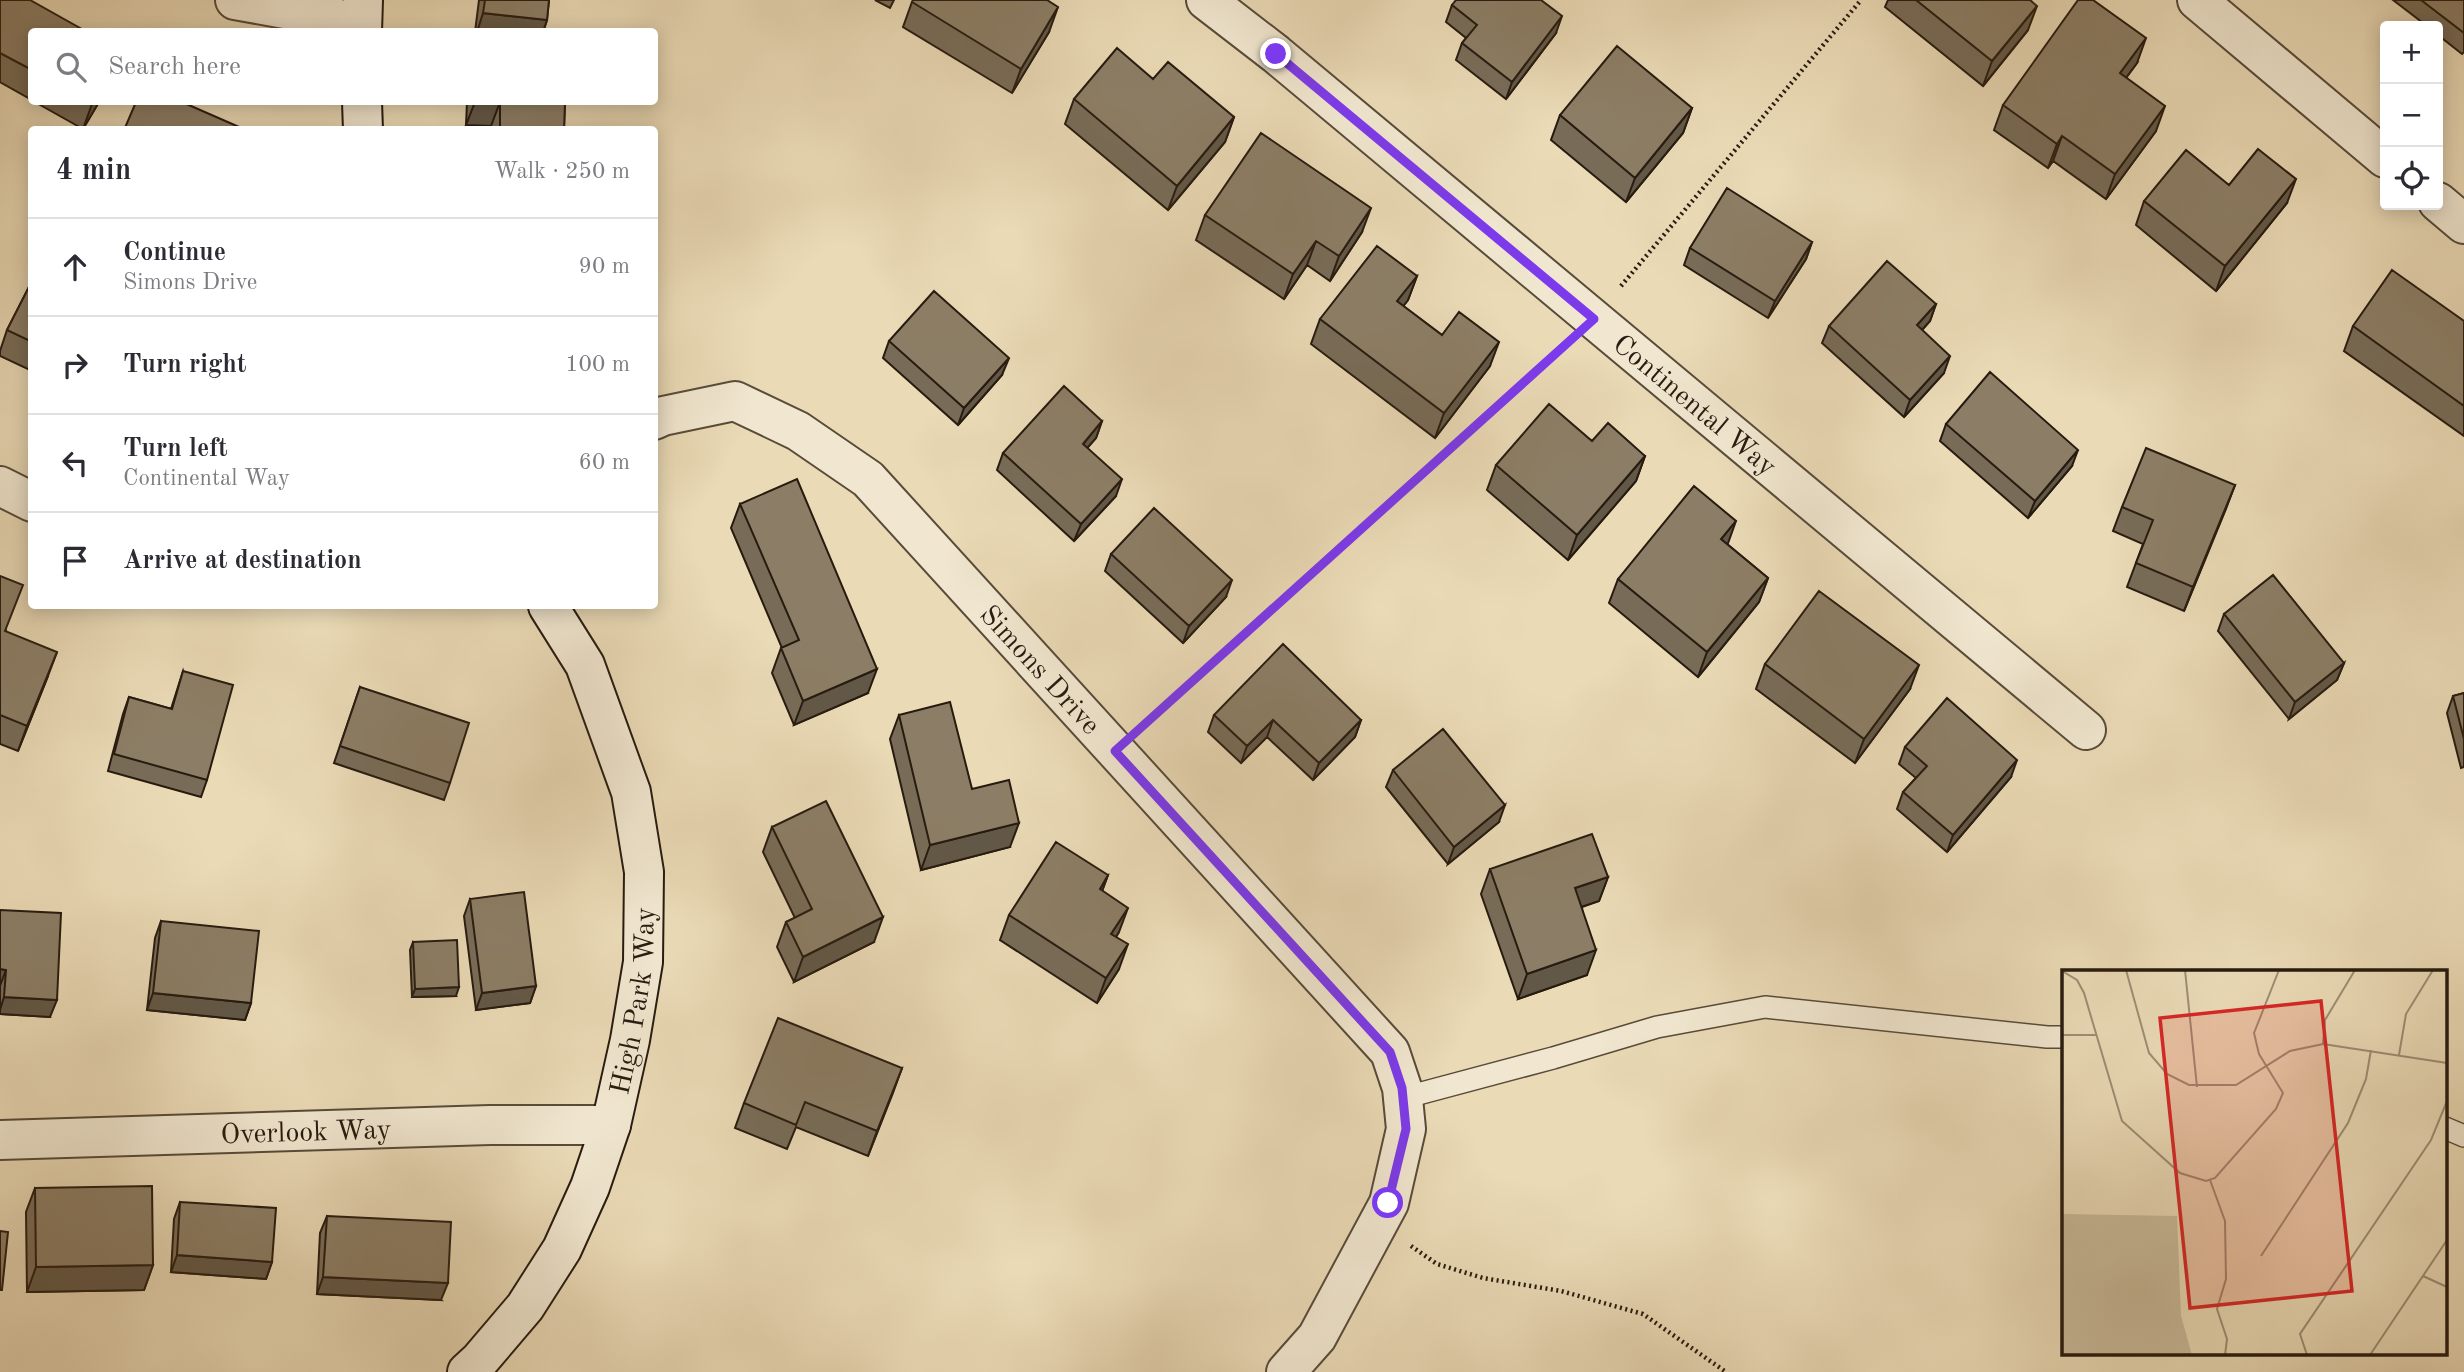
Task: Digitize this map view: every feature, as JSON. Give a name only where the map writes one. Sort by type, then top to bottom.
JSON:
[{"type":"street","points":[[235,0],[362,18]]},
{"type":"street","name":"Continental Way","points":[[1206,0],[1287,63],[2086,730]]},
{"type":"street","points":[[2197,0],[2380,154]]},
{"type":"street","points":[[362,105],[363,126]]},
{"type":"street","points":[[2443,206],[2464,224]]},
{"type":"street","name":"Simons Drive","points":[[658,418],[735,401],[799,431],[868,479],[1390,1052],[1402,1088],[1406,1129],[1388,1203],[1317,1337],[1286,1372]]},
{"type":"street","points":[[0,485],[28,500]]},
{"type":"street","name":"High Park Way","points":[[467,1372],[525,1307],[562,1249],[590,1186],[611,1125],[630,1040],[643,962],[644,872],[631,792],[585,665],[550,609]]},
{"type":"street","name":"Overlook Way","points":[[0,1140],[491,1125],[611,1125]]},
{"type":"lane","points":[[1402,1098],[1657,1027],[1765,1007],[1936,1027],[2062,1037]]},
{"type":"lane","points":[[2446,1128],[2464,1136]]},
{"type":"path","points":[[1115,751],[1594,319],[1861,0]]},
{"type":"path","points":[[1378,1222],[1437,1264],[1483,1278],[1561,1291],[1643,1314],[1726,1372]]},
{"type":"building","points":[[0,0],[30,0],[80,28],[28,28],[28,68],[0,53]]},
{"type":"building","points":[[485,0],[549,0],[547,20],[483,13]]},
{"type":"building","points":[[1047,0],[1058,7],[1021,69],[912,2]]},
{"type":"building","points":[[1456,0],[1541,0],[1562,16],[1512,82],[1462,43],[1477,25],[1452,5]]},
{"type":"building","points":[[1916,0],[2030,0],[2037,6],[1992,61]]},
{"type":"building","points":[[2078,0],[2093,0],[2146,38],[2120,73],[2165,106],[2115,174],[2062,136],[2057,144],[2003,105]]},
{"type":"building","points":[[2421,0],[2464,0],[2464,33]]},
{"type":"building","points":[[1617,46],[1692,108],[1635,178],[1560,115]]},
{"type":"building","points":[[1117,48],[1153,79],[1168,62],[1234,117],[1177,186],[1074,99]]},
{"type":"building","points":[[135,105],[189,105],[237,126],[126,126]]},
{"type":"building","points":[[500,105],[565,105],[564,126],[500,126]]},
{"type":"building","points":[[1261,133],[1371,208],[1339,256],[1316,241],[1293,274],[1205,215]]},
{"type":"building","points":[[2258,149],[2296,179],[2225,266],[2144,201],[2186,150],[2229,185]]},
{"type":"building","points":[[1727,188],[1812,242],[1775,301],[1690,248]]},
{"type":"building","points":[[1377,246],[1417,276],[1397,301],[1442,335],[1459,312],[1499,342],[1444,413],[1320,319]]},
{"type":"building","points":[[1887,261],[1936,304],[1917,325],[1950,356],[1910,400],[1829,326]]},
{"type":"building","points":[[2392,270],[2464,321],[2464,406],[2353,326]]},
{"type":"building","points":[[28,289],[28,340],[7,330]]},
{"type":"building","points":[[934,291],[1009,358],[964,408],[889,341]]},
{"type":"building","points":[[1990,372],[2078,450],[2035,501],[1946,424]]},
{"type":"building","points":[[1064,386],[1102,421],[1083,444],[1122,479],[1081,524],[1003,453]]},
{"type":"building","points":[[1549,404],[1592,441],[1608,423],[1645,456],[1577,535],[1496,465]]},
{"type":"building","points":[[2146,448],[2235,485],[2193,587],[2136,563],[2153,520],[2122,507]]},
{"type":"building","points":[[797,479],[877,669],[803,701],[781,648],[799,640],[740,504]]},
{"type":"building","points":[[1694,486],[1736,521],[1721,539],[1768,578],[1707,652],[1618,579]]},
{"type":"building","points":[[1154,508],[1232,580],[1189,626],[1111,554]]},
{"type":"building","points":[[2273,575],[2344,663],[2295,702],[2224,614]]},
{"type":"building","points":[[0,576],[23,585],[5,631],[57,652],[27,726],[0,715]]},
{"type":"building","points":[[1819,591],[1919,665],[1864,739],[1765,664]]},
{"type":"building","points":[[1283,644],[1361,720],[1319,763],[1273,720],[1247,746],[1214,715]]},
{"type":"building","points":[[183,671],[233,685],[207,780],[114,754],[129,697],[172,709]]},
{"type":"building","points":[[360,687],[469,723],[450,783],[340,746]]},
{"type":"building","points":[[2464,693],[2464,739],[2453,696]]},
{"type":"building","points":[[1947,698],[2017,760],[1953,835],[1903,792],[1927,766],[1905,747]]},
{"type":"building","points":[[950,702],[972,789],[1009,780],[1019,823],[930,845],[899,715]]},
{"type":"building","points":[[1443,729],[1505,805],[1454,847],[1393,770]]},
{"type":"building","points":[[826,801],[883,917],[803,957],[786,922],[812,909],[772,827]]},
{"type":"building","points":[[1592,834],[1608,877],[1575,888],[1596,950],[1527,974],[1490,869]]},
{"type":"building","points":[[1056,842],[1108,875],[1100,889],[1128,908],[1111,934],[1128,944],[1106,978],[1009,915]]},
{"type":"building","points":[[524,892],[536,986],[482,993],[470,899]]},
{"type":"building","points":[[0,910],[61,913],[57,1000],[4,997],[6,970],[0,969]]},
{"type":"building","points":[[161,921],[259,931],[251,1003],[153,993]]},
{"type":"building","points":[[457,940],[459,987],[415,989],[413,942]]},
{"type":"building","points":[[778,1018],[902,1068],[877,1131],[805,1102],[796,1125],[744,1103]]},
{"type":"building","points":[[152,1186],[153,1265],[36,1267],[35,1188]]},
{"type":"building","points":[[180,1202],[276,1208],[272,1262],[177,1255]]},
{"type":"building","points":[[327,1216],[451,1222],[448,1283],[323,1277]]},
{"type":"building","points":[[0,1231],[8,1232],[2,1290],[0,1290]]},
{"type":"route","points":[[1276,54],[1594,319],[1115,751],[1390,1052],[1402,1088],[1406,1129],[1388,1203]]}]
